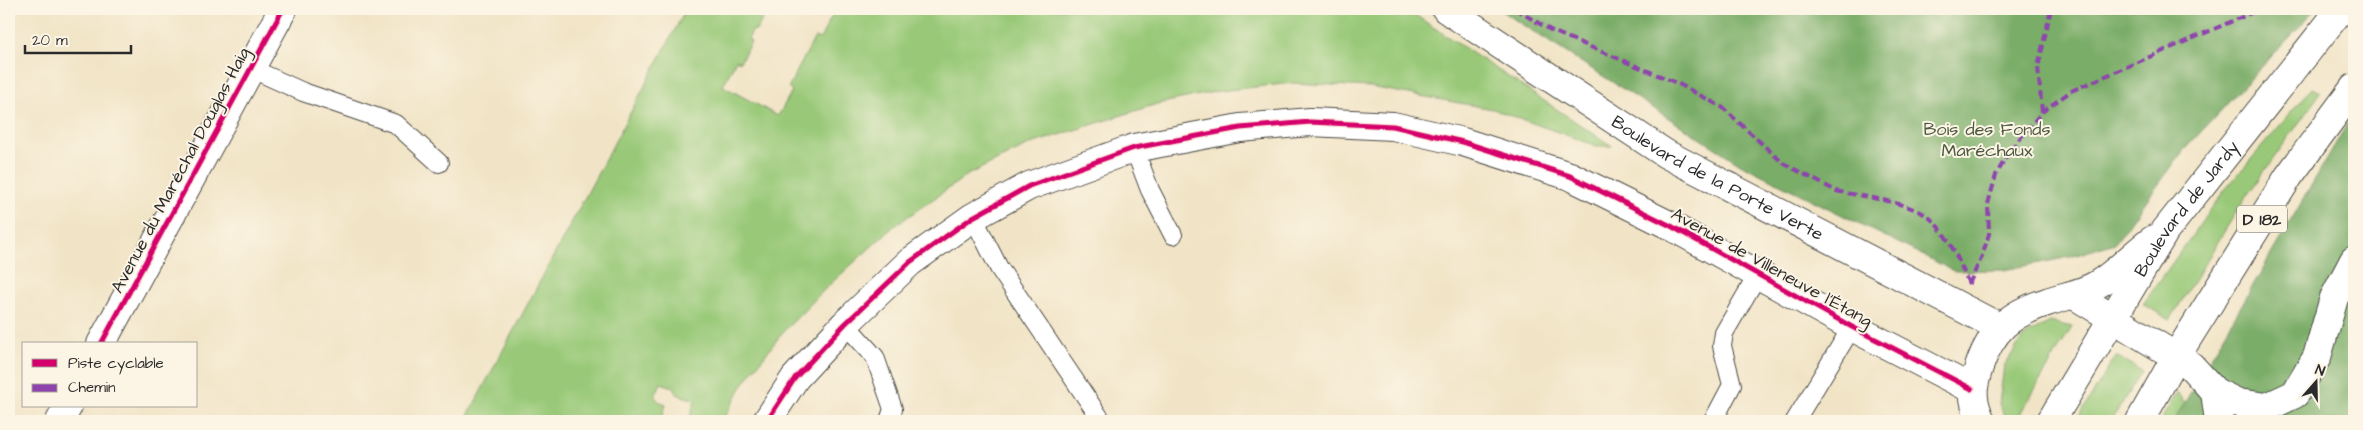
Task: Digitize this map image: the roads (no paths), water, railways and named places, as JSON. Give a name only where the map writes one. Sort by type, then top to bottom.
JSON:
[{"type":"street","name":"Avenue du Maréchal Douglas Haig","points":[[103,342],[283,9]]},
{"type":"street","name":"Boulevard de la Porte Verte","points":[[1446,9],[1666,154],[1999,327]]},
{"type":"street","name":"Boulevard de Jardy","points":[[2051,421],[2165,231],[2341,9]]},
{"type":"street","name":"D 182","points":[[2140,421],[2177,355],[2289,176],[2354,88]]},
{"type":"street","name":"Avenue de Villeneuve l'Étang","points":[[767,421],[795,378],[845,324],[910,262],[973,218],[1029,186],[1134,148],[1240,128],[1310,122],[1393,126],[1463,142],[1570,176],[1671,226],[1757,276],[1972,389]]},
{"type":"street","points":[[1981,421],[1972,389],[1982,358],[1999,327],[2023,312],[2048,301],[2074,295],[2098,284],[2136,252],[2165,231]]},
{"type":"street","points":[[2074,295],[2177,355],[2205,379],[2216,392],[2238,403],[2267,407],[2295,394],[2318,357],[2334,298],[2354,260]]},
{"type":"street","points":[[2216,392],[2219,421]]},
{"type":"street","points":[[60,421],[67,408]]},
{"type":"lane","points":[[250,68],[303,92],[396,124],[439,163]]},
{"type":"lane","points":[[1134,148],[1150,190],[1173,235]]},
{"type":"lane","points":[[973,218],[999,268],[1102,421]]},
{"type":"lane","points":[[1713,421],[1732,385],[1722,346],[1724,333],[1757,276]]},
{"type":"lane","points":[[845,324],[875,357],[892,408],[889,421]]},
{"type":"lane","points":[[1795,421],[1852,327]]},
{"type":"park label","name":"Bois des Fonds Maréchaux","points":[[1987,139]]}]
